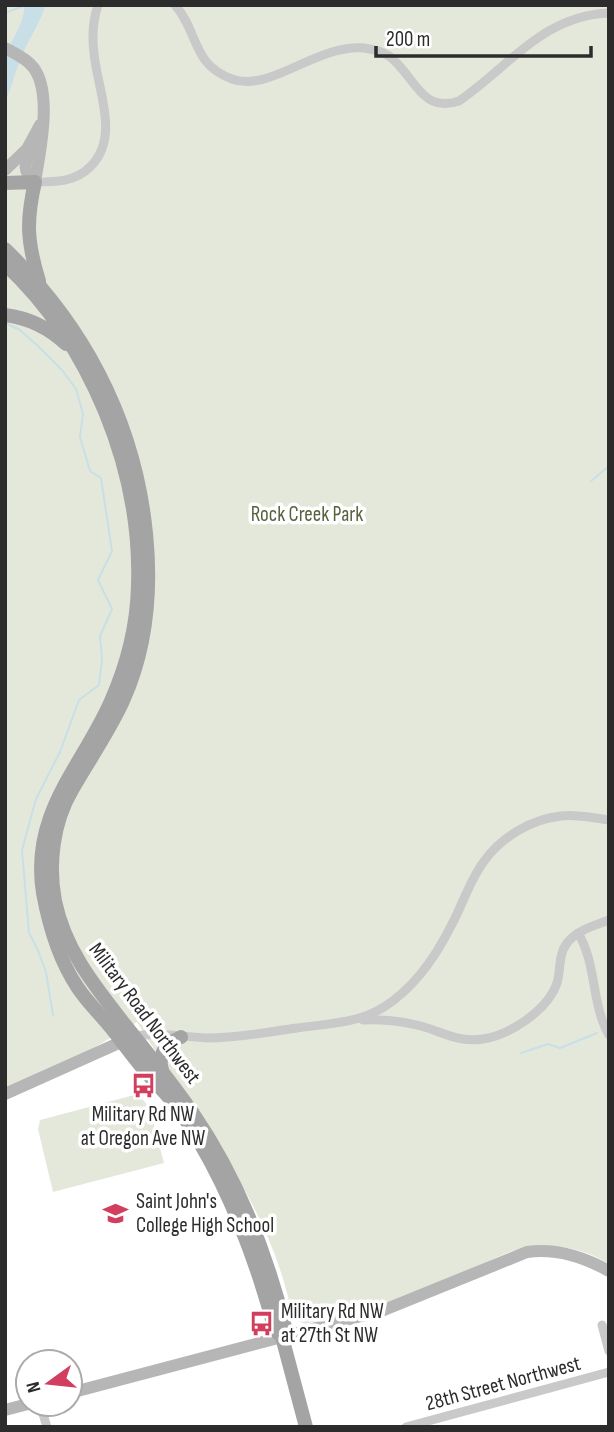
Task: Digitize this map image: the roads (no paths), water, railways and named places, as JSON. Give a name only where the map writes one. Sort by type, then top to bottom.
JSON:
[{"type":"main road","points":[[5,183],[35,182],[29,216],[29,237],[40,283],[49,297]]},
{"type":"main road","name":"Military Road Northwest","points":[[5,249],[64,316],[89,356],[118,415],[131,458],[144,519],[148,568],[140,647],[121,706],[65,804],[56,836],[52,867],[55,902],[68,943],[128,1039],[175,1104],[207,1155],[229,1199],[251,1253],[275,1330],[282,1337],[306,1427]]},
{"type":"main road","name":"Military Road Northwest","points":[[5,264],[25,283],[50,314],[77,355],[104,411],[120,455],[135,523],[138,587],[131,639],[121,679],[105,715],[60,791],[51,814],[42,856],[42,888],[55,942],[78,989],[162,1070],[202,1129],[230,1179],[266,1259],[285,1327],[282,1337]]},
{"type":"main road","points":[[5,315],[22,318],[43,327],[77,355]]},
{"type":"main road","points":[[162,1070],[160,1061],[164,1047],[181,1037]]},
{"type":"street","points":[[43,118],[26,166],[28,176],[35,182],[56,182],[76,177],[93,164],[100,154],[105,138],[105,118],[93,40],[98,5]]},
{"type":"street","points":[[176,5],[205,62],[231,79],[255,82],[330,51],[353,47],[367,48],[390,57],[415,87],[433,102],[440,103],[459,101],[546,32],[579,18],[609,13]]},
{"type":"street","points":[[5,48],[27,61],[41,81],[44,96],[42,141],[35,182]]},
{"type":"street","points":[[5,170],[22,155],[38,132]]},
{"type":"street","points":[[5,1094],[128,1039],[145,1034],[181,1037],[237,1036],[351,1020],[372,1014],[393,1002],[433,957],[482,864],[504,840],[528,825],[550,818],[580,816],[609,820]]},
{"type":"street","points":[[351,1020],[399,1022],[469,1040],[487,1039],[506,1032],[538,1010],[549,998],[557,981],[563,950],[569,941],[578,933],[609,920]]},
{"type":"street","points":[[578,933],[585,948],[602,1020],[609,1035]]},
{"type":"street","points":[[393,1002],[393,1012],[399,1022]]},
{"type":"street","points":[[84,1389],[399,1306],[527,1252],[549,1251],[571,1255],[609,1271]]},
{"type":"street","points":[[602,1325],[609,1351]]},
{"type":"street","name":"28th Street Northwest","points":[[406,1427],[609,1372]]},
{"type":"water","points":[[24,5],[45,7],[5,100],[6,58],[18,30]]},
{"type":"waterway","points":[[5,13],[26,5]]},
{"type":"waterway","points":[[5,323],[20,330],[39,347],[76,389],[83,414],[80,437],[90,471],[101,478],[112,551],[98,580],[112,609],[100,636],[102,659],[99,685],[79,700],[60,752],[36,799],[22,850],[29,933],[46,972],[53,1015]]},
{"type":"waterway","points":[[591,481],[609,466]]},
{"type":"waterway","points":[[521,1053],[548,1044],[560,1048],[597,1033]]},
{"type":"place","name":"Military Rd NW at Oregon Ave NW","points":[[143,1085]]},
{"type":"place","name":"Saint John's College High School","points":[[116,1213]]},
{"type":"place","name":"Military Rd NW at 27th St NW","points":[[261,1323]]},
{"type":"park label","name":"Rock Creek Park","points":[[307,514]]}]
